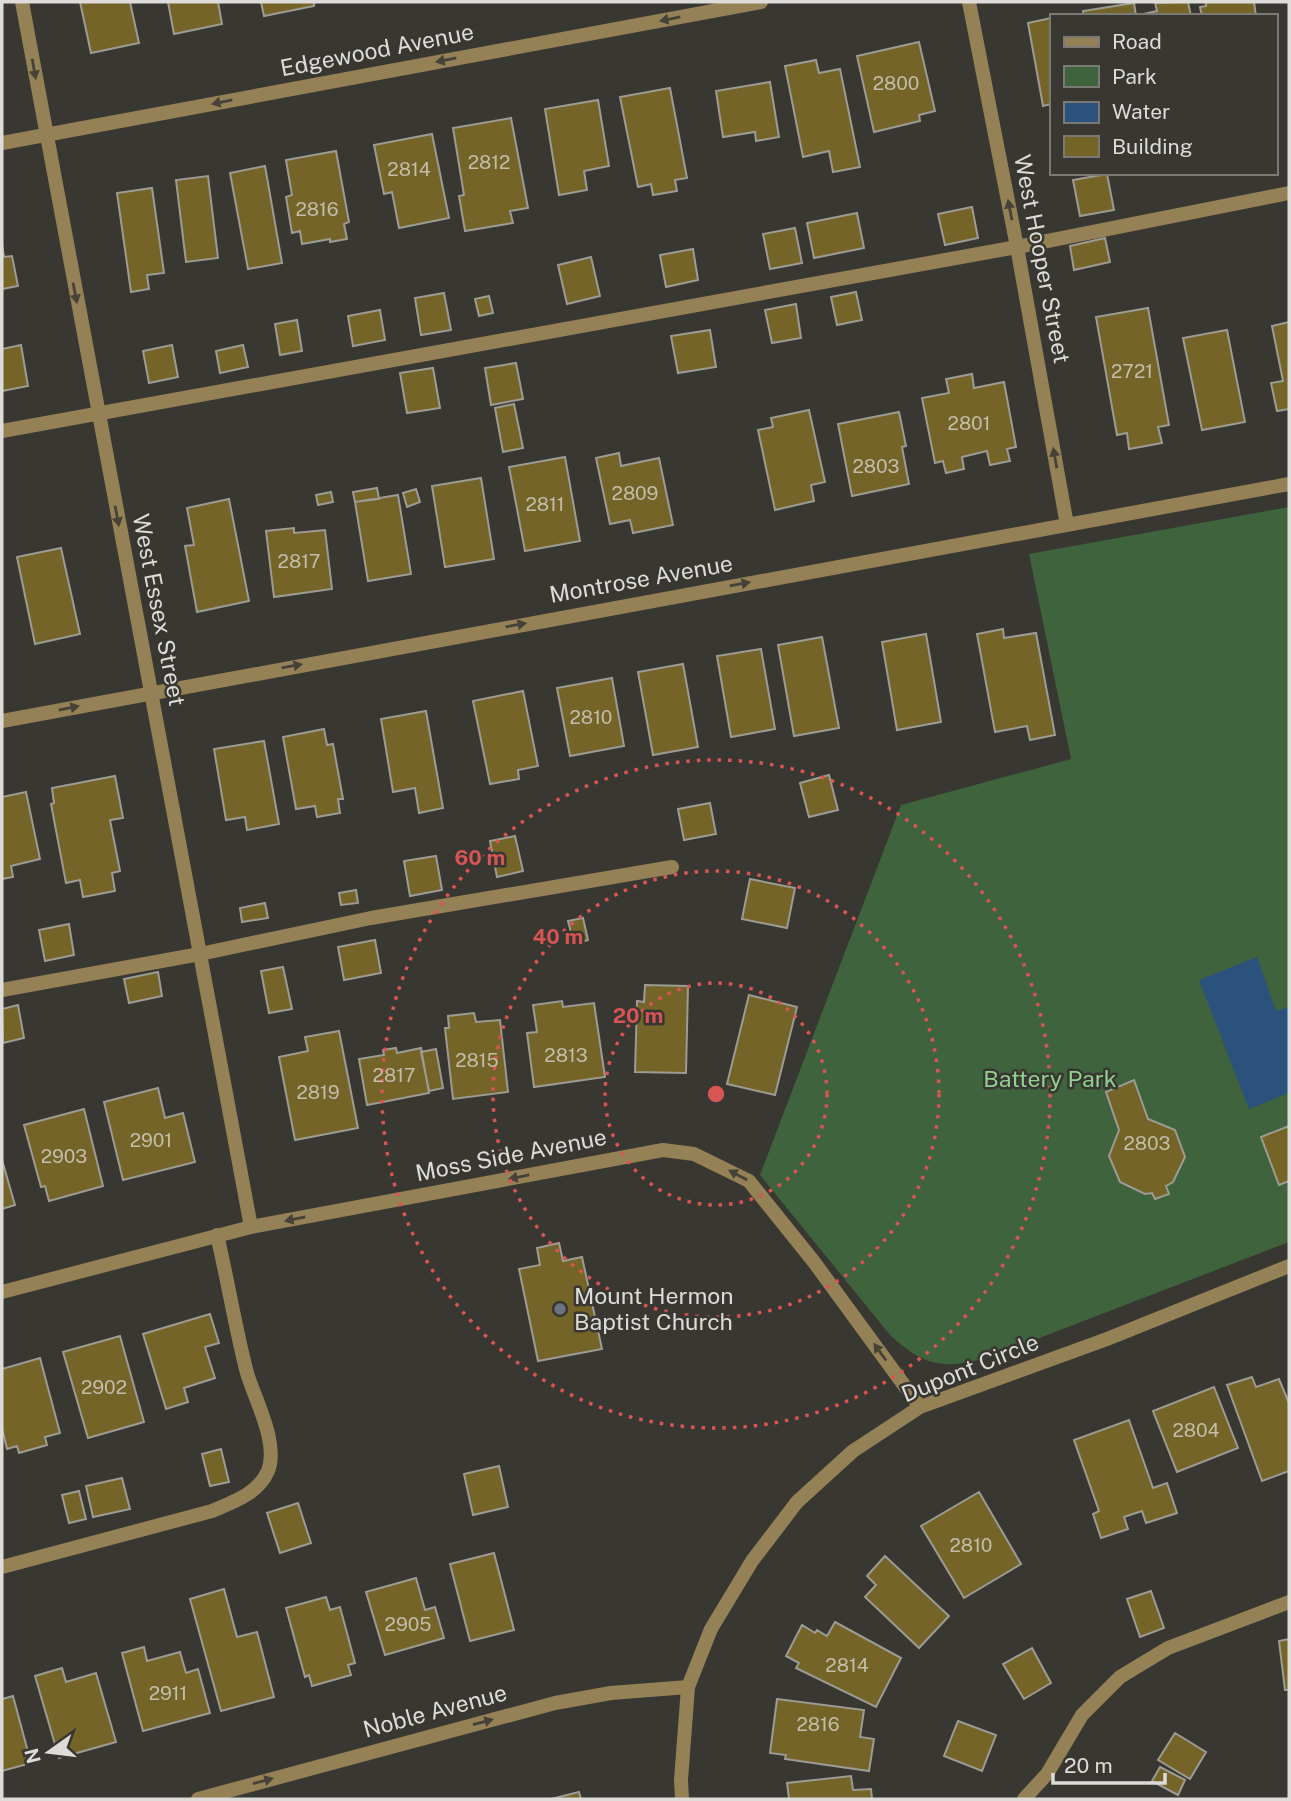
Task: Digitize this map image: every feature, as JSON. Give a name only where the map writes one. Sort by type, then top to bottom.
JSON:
[{"type":"street","name":"West Essex Street","points":[[22,2],[251,1227]]},
{"type":"street","name":"Edgewood Avenue","points":[[2,143],[761,2]]},
{"type":"street","name":"West Hooper Street","points":[[969,2],[1067,525]]},
{"type":"street","points":[[2,431],[1017,247],[1289,193]]},
{"type":"street","name":"Montrose Avenue","points":[[2,720],[1289,484]]},
{"type":"street","points":[[2,990],[200,954],[371,918],[672,867]]},
{"type":"street","name":"Moss Side Avenue","points":[[2,1292],[251,1227],[663,1150],[694,1154],[749,1181],[814,1262],[920,1407]]},
{"type":"street","points":[[2,1567],[212,1511],[241,1500],[260,1485],[268,1470],[271,1453],[266,1428],[248,1374],[217,1236]]},
{"type":"street","name":"Dupont Circle","points":[[682,1799],[688,1687],[711,1629],[752,1561],[797,1502],[853,1451],[920,1407],[1107,1339],[1289,1266]]},
{"type":"street","points":[[1024,1799],[1047,1774],[1082,1715],[1120,1676],[1168,1648],[1289,1602]]},
{"type":"street","name":"Noble Avenue","points":[[198,1799],[555,1703],[611,1693],[688,1687]]},
{"type":"green space","name":"Battery Park","points":[[1289,507],[1289,1242],[995,1355],[950,1364],[915,1355],[890,1335],[760,1175],[901,805],[1071,759],[1029,554]]},
{"type":"water","points":[[1257,957],[1276,1011],[1289,1007],[1289,1093],[1249,1109],[1199,980]]},
{"type":"building","points":[[80,2],[130,2],[139,43],[91,53]]},
{"type":"building","points":[[168,2],[218,2],[222,24],[174,34]]},
{"type":"building","points":[[261,2],[314,2],[314,6],[264,16]]},
{"type":"building","points":[[1188,2],[1191,14],[1143,14],[1157,11],[1155,3]]},
{"type":"building","points":[[1206,2],[1254,2],[1256,14],[1202,14],[1200,7],[1206,6]]},
{"type":"building","points":[[1134,3],[1136,14],[1084,14],[1083,11]]},
{"type":"building","points":[[1050,18],[1050,104],[1043,106],[1028,23]]},
{"type":"building","points":[[919,42],[935,111],[919,115],[920,121],[874,132],[857,56]]},
{"type":"building","points":[[816,60],[819,73],[840,69],[860,167],[833,172],[829,151],[803,157],[785,66]]},
{"type":"building","points":[[770,82],[779,137],[756,141],[755,132],[723,137],[716,91]]},
{"type":"building","points":[[670,88],[687,178],[675,180],[677,191],[653,195],[651,184],[638,187],[620,97]]},
{"type":"building","points":[[598,100],[609,166],[584,171],[587,190],[559,195],[545,109]]},
{"type":"building","points":[[511,118],[528,208],[510,211],[513,223],[465,231],[459,196],[464,195],[453,128]]},
{"type":"building","points":[[432,134],[449,218],[399,228],[392,192],[384,194],[374,145]]},
{"type":"building","points":[[336,151],[349,222],[344,224],[347,239],[302,244],[300,231],[292,233],[286,197],[292,195],[286,160]]},
{"type":"building","points":[[265,166],[282,263],[248,269],[230,173]]},
{"type":"building","points":[[1107,175],[1114,210],[1080,216],[1073,180]]},
{"type":"building","points":[[208,176],[218,258],[186,262],[176,180]]},
{"type":"building","points":[[152,188],[164,273],[147,275],[149,289],[131,292],[117,193]]},
{"type":"building","points":[[972,207],[978,238],[945,245],[938,214]]},
{"type":"building","points":[[857,213],[864,248],[814,258],[807,223]]},
{"type":"building","points":[[795,228],[802,263],[770,269],[763,234]]},
{"type":"building","points":[[1105,238],[1110,262],[1074,270],[1070,246]]},
{"type":"building","points":[[2,244],[4,257],[12,256],[18,286],[2,289]]},
{"type":"building","points":[[693,249],[698,280],[666,287],[660,255]]},
{"type":"building","points":[[591,257],[600,296],[567,304],[558,265]]},
{"type":"building","points":[[856,292],[862,320],[837,325],[831,297]]},
{"type":"building","points":[[444,293],[451,330],[421,335],[415,298]]},
{"type":"building","points":[[489,296],[493,313],[479,316],[475,299]]},
{"type":"building","points":[[796,304],[801,338],[772,343],[765,310]]},
{"type":"building","points":[[1148,308],[1169,425],[1158,427],[1162,443],[1129,449],[1127,433],[1117,435],[1096,317]]},
{"type":"building","points":[[380,310],[385,340],[353,346],[348,316]]},
{"type":"building","points":[[297,320],[302,351],[280,355],[275,324]]},
{"type":"building","points":[[1289,322],[1289,409],[1277,411],[1271,383],[1283,381],[1272,326]]},
{"type":"building","points":[[710,330],[716,367],[678,373],[671,336]]},
{"type":"building","points":[[1227,330],[1245,422],[1202,430],[1183,338]]},
{"type":"building","points":[[21,345],[28,386],[2,391],[2,349]]},
{"type":"building","points":[[172,345],[178,377],[149,383],[143,351]]},
{"type":"building","points":[[243,345],[248,367],[220,373],[216,351]]},
{"type":"building","points":[[516,363],[523,399],[491,405],[485,368]]},
{"type":"building","points":[[433,368],[440,408],[407,413],[400,373]]},
{"type":"building","points":[[972,374],[974,388],[1004,382],[1016,447],[1007,449],[1010,461],[990,465],[987,451],[962,457],[964,469],[946,473],[943,461],[935,463],[922,398],[949,393],[946,379]]},
{"type":"building","points":[[514,404],[523,448],[503,452],[495,408]]},
{"type":"building","points":[[809,410],[825,482],[811,485],[814,501],[775,510],[758,430],[773,427],[771,418]]},
{"type":"building","points":[[899,412],[906,446],[902,447],[909,484],[852,496],[838,424]]},
{"type":"building","points":[[619,453],[621,466],[659,458],[673,525],[633,533],[630,520],[610,524],[596,458]]},
{"type":"building","points":[[565,457],[580,541],[525,551],[509,467]]},
{"type":"building","points":[[481,478],[494,559],[445,567],[432,486]]},
{"type":"building","points":[[377,488],[379,499],[355,502],[353,492]]},
{"type":"building","points":[[416,489],[420,502],[407,507],[403,493]]},
{"type":"building","points":[[331,492],[333,502],[318,505],[316,495]]},
{"type":"building","points":[[398,495],[411,574],[368,581],[355,502]]},
{"type":"building","points":[[229,499],[249,601],[197,612],[185,546],[194,545],[187,508]]},
{"type":"building","points":[[294,528],[294,533],[325,530],[332,589],[274,597],[266,531]]},
{"type":"building","points":[[61,548],[80,634],[35,644],[17,557]]},
{"type":"building","points":[[1003,629],[1004,638],[1036,633],[1055,735],[1030,740],[1027,726],[995,732],[977,634]]},
{"type":"building","points":[[926,634],[941,722],[897,730],[882,642]]},
{"type":"building","points":[[822,637],[839,728],[794,736],[778,645]]},
{"type":"building","points":[[761,649],[775,729],[731,737],[717,656]]},
{"type":"building","points":[[683,664],[698,747],[653,755],[638,672]]},
{"type":"building","points":[[612,678],[624,746],[570,756],[557,688]]},
{"type":"building","points":[[523,691],[538,766],[518,770],[519,779],[490,784],[473,701]]},
{"type":"building","points":[[426,711],[443,808],[419,813],[415,788],[393,792],[381,719]]},
{"type":"building","points":[[324,729],[327,745],[333,744],[343,799],[338,799],[340,813],[317,817],[315,806],[296,809],[283,737]]},
{"type":"building","points":[[264,741],[279,824],[247,830],[245,817],[226,820],[214,749]]},
{"type":"building","points":[[829,775],[838,810],[809,817],[800,783]]},
{"type":"building","points":[[115,776],[123,818],[110,820],[120,871],[112,873],[115,891],[83,897],[80,880],[66,883],[51,804],[54,803],[52,788]]},
{"type":"building","points":[[26,792],[40,859],[11,866],[13,877],[2,879],[2,797]]},
{"type":"building","points":[[710,803],[716,834],[684,840],[678,809]]},
{"type":"building","points":[[515,836],[523,871],[497,877],[490,841]]},
{"type":"building","points":[[436,856],[442,890],[410,896],[404,861]]},
{"type":"building","points":[[750,879],[795,888],[787,928],[742,919]]},
{"type":"building","points":[[356,890],[358,903],[341,905],[339,893]]},
{"type":"building","points":[[265,903],[268,918],[242,922],[240,908]]},
{"type":"building","points":[[583,918],[588,940],[574,944],[568,921]]},
{"type":"building","points":[[69,924],[74,955],[45,961],[39,930]]},
{"type":"building","points":[[375,940],[381,973],[344,980],[338,947]]},
{"type":"building","points":[[283,967],[292,1009],[269,1013],[261,971]]},
{"type":"building","points":[[158,972],[162,996],[129,1003],[124,979]]},
{"type":"building","points":[[645,985],[688,986],[686,1073],[635,1072],[637,1001],[644,1002]]},
{"type":"building","points":[[749,995],[797,1007],[775,1095],[727,1084]]},
{"type":"building","points":[[562,1001],[563,1007],[594,1003],[605,1077],[534,1087],[527,1033],[537,1032],[533,1005]]},
{"type":"building","points":[[18,1005],[24,1038],[3,1043],[2,1009]]},
{"type":"building","points":[[474,1013],[476,1022],[500,1020],[508,1092],[453,1099],[445,1028],[449,1028],[448,1016]]},
{"type":"building","points":[[339,1031],[358,1128],[295,1140],[279,1057],[308,1051],[305,1037]]},
{"type":"building","points":[[396,1048],[397,1053],[421,1048],[429,1093],[367,1105],[359,1059],[384,1055],[383,1050]]},
{"type":"building","points":[[436,1049],[443,1088],[429,1091],[421,1052]]},
{"type":"building","points":[[1134,1080],[1148,1119],[1175,1130],[1185,1157],[1173,1182],[1166,1186],[1169,1194],[1155,1199],[1152,1193],[1145,1194],[1120,1182],[1109,1156],[1119,1130],[1106,1092]]},
{"type":"building","points":[[158,1088],[165,1118],[183,1113],[195,1162],[123,1180],[104,1102]]},
{"type":"building","points":[[84,1109],[103,1186],[49,1201],[45,1186],[41,1187],[24,1125]]},
{"type":"building","points":[[1289,1126],[1289,1181],[1279,1185],[1261,1137]]},
{"type":"building","points":[[2,1160],[15,1205],[2,1209]]},
{"type":"building","name":"Mount Hermon Baptist Church","points":[[559,1243],[563,1261],[582,1257],[602,1349],[538,1361],[519,1269],[540,1265],[537,1248]]},
{"type":"building","points":[[210,1314],[219,1343],[205,1347],[215,1378],[184,1388],[188,1402],[166,1409],[143,1334]]},
{"type":"building","points":[[120,1336],[144,1422],[88,1438],[63,1352]]},
{"type":"building","points":[[40,1358],[60,1433],[45,1437],[47,1445],[19,1453],[17,1446],[7,1449],[2,1428],[2,1369]]},
{"type":"building","points":[[1252,1377],[1256,1387],[1279,1379],[1289,1403],[1289,1471],[1262,1481],[1227,1385]]},
{"type":"building","points":[[1214,1387],[1238,1448],[1177,1472],[1153,1411]]},
{"type":"building","points":[[1129,1420],[1153,1488],[1167,1483],[1177,1513],[1146,1523],[1142,1511],[1124,1517],[1128,1529],[1101,1538],[1093,1514],[1099,1511],[1074,1440]]},
{"type":"building","points":[[221,1449],[229,1482],[210,1486],[202,1454]]},
{"type":"building","points":[[499,1466],[508,1507],[473,1515],[464,1474]]},
{"type":"building","points":[[122,1478],[130,1509],[93,1517],[86,1486]]},
{"type":"building","points":[[79,1491],[86,1519],[69,1523],[62,1495]]},
{"type":"building","points":[[979,1492],[1021,1564],[964,1598],[921,1526]]},
{"type":"building","points":[[298,1503],[311,1543],[280,1553],[267,1513]]},
{"type":"building","points":[[494,1553],[514,1630],[470,1641],[450,1564]]},
{"type":"building","points":[[885,1556],[949,1616],[919,1648],[865,1597],[876,1585],[867,1576]]},
{"type":"building","points":[[416,1578],[425,1610],[435,1607],[444,1638],[385,1655],[366,1592]]},
{"type":"building","points":[[224,1589],[237,1637],[257,1632],[274,1697],[221,1711],[190,1599]]},
{"type":"building","points":[[1151,1591],[1164,1628],[1140,1637],[1127,1599]]},
{"type":"building","points":[[326,1597],[330,1610],[340,1607],[355,1663],[348,1665],[351,1675],[312,1686],[309,1675],[305,1677],[286,1608]]},
{"type":"building","points":[[835,1622],[901,1658],[876,1707],[796,1668],[799,1663],[786,1656],[802,1625],[827,1636]]},
{"type":"building","points":[[1289,1639],[1289,1690],[1285,1690],[1279,1641]]},
{"type":"building","points":[[144,1647],[147,1661],[180,1652],[186,1673],[198,1669],[210,1713],[143,1731],[122,1653]]},
{"type":"building","points":[[1032,1648],[1051,1683],[1024,1699],[1003,1664]]},
{"type":"building","points":[[62,1668],[66,1682],[96,1673],[116,1742],[59,1758],[35,1676]]},
{"type":"building","points":[[13,1696],[31,1763],[2,1771],[2,1699]]},
{"type":"building","points":[[777,1699],[864,1710],[860,1737],[874,1739],[869,1771],[785,1759],[786,1755],[770,1753]]},
{"type":"building","points":[[958,1721],[996,1735],[982,1771],[944,1756]]},
{"type":"building","points":[[1175,1733],[1206,1752],[1190,1779],[1158,1760]]},
{"type":"building","points":[[1160,1767],[1185,1780],[1178,1795],[1152,1781]]},
{"type":"building","points":[[851,1776],[853,1790],[871,1789],[872,1799],[789,1799],[787,1783]]},
{"type":"building","points":[[579,1792],[581,1799],[551,1799]]},
{"type":"place","name":"Mount Hermon Baptist Church","points":[[560,1309]]}]
